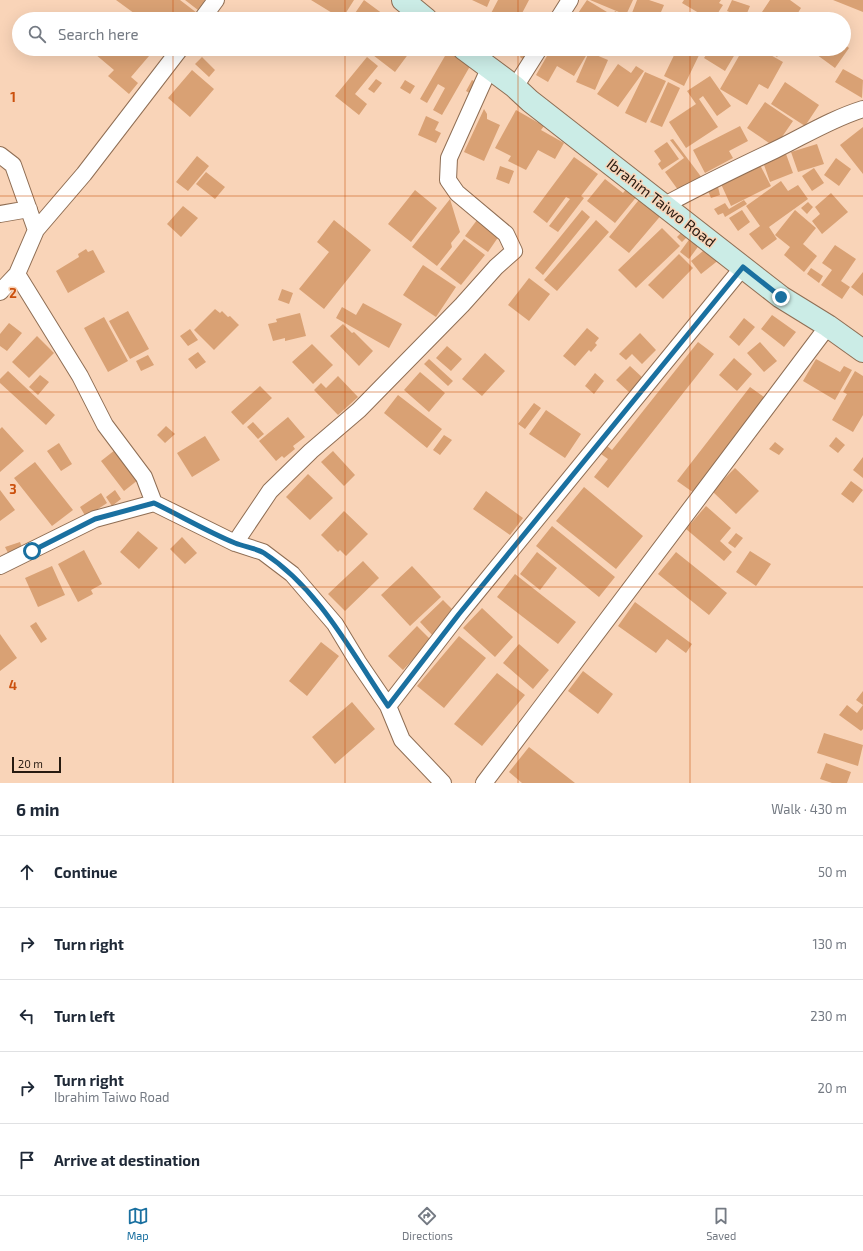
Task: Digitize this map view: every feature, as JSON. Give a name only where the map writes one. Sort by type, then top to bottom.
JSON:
[{"type":"main road","points":[[403,0],[418,12]]},
{"type":"main road","name":"Ibrahim Taiwo Road","points":[[473,56],[515,87],[530,101],[781,297],[828,326],[863,351]]},
{"type":"street","points":[[207,12],[216,0]]},
{"type":"street","points":[[562,12],[570,0]]},
{"type":"street","points":[[0,292],[17,274],[36,230],[84,174],[175,56]]},
{"type":"street","points":[[515,87],[535,56]]},
{"type":"street","points":[[236,544],[270,491],[311,451],[359,410],[496,267],[514,251],[506,234],[457,193],[448,180],[449,158],[489,69]]},
{"type":"street","points":[[663,206],[717,177],[776,150],[812,130],[863,109]]},
{"type":"street","points":[[0,155],[13,165],[36,230]]},
{"type":"street","points":[[0,214],[28,209]]},
{"type":"street","points":[[388,706],[459,614],[743,267]]},
{"type":"street","points":[[17,274],[80,376],[105,425],[144,477],[154,503]]},
{"type":"street","points":[[484,783],[828,326]]},
{"type":"street","points":[[0,566],[95,519],[154,503],[236,544],[263,552],[292,574],[335,624],[358,662],[388,706],[402,740],[443,783]]},
{"type":"building","points":[[116,0],[180,0],[196,12],[132,12]]},
{"type":"building","points":[[185,0],[205,0],[198,10]]},
{"type":"building","points":[[311,0],[354,0],[346,12],[331,12]]},
{"type":"building","points":[[364,0],[380,12],[356,12]]},
{"type":"building","points":[[472,0],[490,0],[487,7]]},
{"type":"building","points":[[498,0],[529,0],[523,12],[492,12]]},
{"type":"building","points":[[587,0],[607,12],[579,12]]},
{"type":"building","points":[[590,0],[633,0],[627,12],[619,12]]},
{"type":"building","points":[[637,0],[649,0],[664,5],[661,12],[632,12]]},
{"type":"building","points":[[684,0],[721,0],[719,3],[723,5],[718,12],[697,12],[682,3]]},
{"type":"building","points":[[732,0],[750,6],[748,12],[727,11]]},
{"type":"building","points":[[770,0],[790,0],[801,8],[798,12],[762,12]]},
{"type":"building","points":[[833,0],[863,0],[863,12]]},
{"type":"building","points":[[97,56],[149,56],[131,77],[138,83],[129,94],[108,76],[114,70]]},
{"type":"building","points":[[374,56],[407,56],[395,72]]},
{"type":"building","points":[[445,56],[463,56],[473,61],[442,115],[433,110],[445,88],[438,84],[427,103],[420,99]]},
{"type":"building","points":[[520,56],[528,56],[525,61]]},
{"type":"building","points":[[547,56],[586,56],[574,76],[557,66],[548,82],[536,75]]},
{"type":"building","points":[[587,56],[598,56],[608,60],[595,90],[576,82]]},
{"type":"building","points":[[674,56],[699,56],[684,86],[664,76]]},
{"type":"building","points":[[705,56],[734,56],[725,71],[704,58]]},
{"type":"building","points":[[739,56],[772,56],[783,62],[768,89],[759,84],[747,105],[720,89]]},
{"type":"building","points":[[819,56],[843,56],[835,68]]},
{"type":"building","points":[[202,57],[215,70],[209,77],[195,64]]},
{"type":"building","points":[[367,57],[378,66],[355,94],[367,104],[359,115],[335,96]]},
{"type":"building","points":[[618,64],[631,73],[636,66],[644,71],[618,107],[597,94]]},
{"type":"building","points":[[843,69],[863,80],[862,98],[835,82]]},
{"type":"building","points":[[192,70],[214,89],[190,117],[168,98]]},
{"type":"building","points":[[645,72],[666,81],[646,123],[625,113]]},
{"type":"building","points":[[710,76],[731,106],[717,116],[703,96],[699,99],[718,127],[686,148],[669,122],[696,104],[687,91]]},
{"type":"building","points":[[376,79],[382,83],[374,93],[368,89]]},
{"type":"building","points":[[405,80],[415,86],[410,94],[400,88]]},
{"type":"building","points":[[472,80],[479,84],[473,95],[466,91]]},
{"type":"building","points":[[668,82],[680,88],[662,127],[650,122]]},
{"type":"building","points":[[785,82],[819,105],[805,126],[771,104]]},
{"type":"building","points":[[765,102],[793,121],[775,147],[747,128]]},
{"type":"building","points":[[484,109],[487,114],[487,119],[500,125],[484,161],[464,152]]},
{"type":"building","points":[[516,110],[544,126],[541,130],[564,143],[555,159],[538,150],[526,170],[508,161],[511,156],[495,148]]},
{"type":"building","points":[[426,116],[439,122],[435,130],[441,133],[436,143],[418,135]]},
{"type":"building","points":[[740,126],[748,141],[729,151],[733,158],[705,173],[693,150]]},
{"type":"building","points":[[863,127],[863,174],[840,145]]},
{"type":"building","points":[[673,139],[702,178],[681,194],[665,172],[684,158],[670,140]]},
{"type":"building","points":[[667,142],[679,159],[662,170],[658,164],[661,161],[654,151]]},
{"type":"building","points":[[817,144],[824,164],[798,172],[791,152]]},
{"type":"building","points":[[786,154],[793,173],[770,182],[763,162]]},
{"type":"building","points":[[197,156],[209,166],[188,191],[176,182]]},
{"type":"building","points":[[574,157],[598,174],[581,196],[584,198],[558,232],[549,226],[570,199],[566,197],[547,223],[533,212]]},
{"type":"building","points":[[836,158],[851,169],[839,186],[824,175]]},
{"type":"building","points":[[760,165],[771,186],[731,206],[721,184]]},
{"type":"building","points":[[500,166],[514,171],[509,184],[496,179]]},
{"type":"building","points":[[814,168],[824,183],[812,191],[802,176]]},
{"type":"building","points":[[206,172],[225,187],[215,199],[196,184]]},
{"type":"building","points":[[605,179],[623,193],[628,187],[638,195],[615,223],[587,201]]},
{"type":"building","points":[[781,181],[788,191],[798,185],[808,199],[769,227],[777,239],[762,250],[749,234],[760,226],[746,206]]},
{"type":"building","points":[[718,187],[720,195],[711,198],[708,191]]},
{"type":"building","points":[[415,190],[437,208],[411,242],[388,224]]},
{"type":"building","points":[[831,193],[848,212],[822,234],[812,221],[820,214],[815,207]]},
{"type":"building","points":[[642,196],[663,213],[629,253],[609,237]]},
{"type":"building","points":[[450,199],[460,232],[451,243],[452,247],[437,266],[412,247]]},
{"type":"building","points":[[744,200],[747,204],[725,217],[723,213],[718,215],[714,209],[725,203],[729,209]]},
{"type":"building","points":[[808,202],[813,207],[807,214],[801,208]]},
{"type":"building","points":[[183,206],[198,218],[181,237],[167,224]]},
{"type":"building","points":[[582,210],[590,217],[543,275],[535,268]]},
{"type":"building","points":[[742,210],[750,222],[738,231],[729,218]]},
{"type":"building","points":[[795,210],[816,228],[803,244],[817,256],[804,272],[784,255],[790,247],[775,235]]},
{"type":"building","points":[[334,220],[371,250],[324,309],[299,289],[329,252],[317,242]]},
{"type":"building","points":[[477,220],[499,236],[488,252],[465,236]]},
{"type":"building","points":[[596,220],[609,232],[557,291],[544,280]]},
{"type":"building","points":[[662,228],[680,246],[636,288],[618,270]]},
{"type":"building","points":[[685,229],[690,234],[682,242],[677,237]]},
{"type":"building","points":[[691,237],[700,244],[689,259],[680,252]]},
{"type":"building","points":[[464,239],[485,255],[461,285],[440,269]]},
{"type":"building","points":[[835,245],[856,259],[841,281],[850,287],[842,299],[821,285],[832,270],[822,263]]},
{"type":"building","points":[[709,246],[720,259],[701,274],[691,261]]},
{"type":"building","points":[[86,249],[88,252],[93,250],[105,272],[68,293],[56,271],[79,257],[78,254]]},
{"type":"building","points":[[679,254],[693,268],[663,299],[648,285]]},
{"type":"building","points":[[423,265],[456,287],[436,317],[403,295]]},
{"type":"building","points":[[811,268],[823,276],[819,283],[807,274]]},
{"type":"building","points":[[863,272],[863,296],[851,287]]},
{"type":"building","points":[[529,278],[550,294],[529,321],[508,305]]},
{"type":"building","points":[[282,289],[293,293],[289,304],[278,300]]},
{"type":"building","points":[[363,303],[402,324],[389,348],[336,318],[342,307],[356,315]]},
{"type":"building","points":[[215,309],[220,313],[222,311],[228,317],[230,316],[239,325],[214,350],[194,330]]},
{"type":"building","points":[[128,311],[149,349],[130,359],[109,321]]},
{"type":"building","points":[[300,313],[306,336],[285,341],[285,338],[273,341],[268,324],[277,322],[276,319]]},
{"type":"building","points":[[772,315],[796,332],[784,347],[761,329]]},
{"type":"building","points":[[104,317],[128,361],[108,372],[84,328]]},
{"type":"building","points":[[744,318],[755,327],[739,346],[729,337]]},
{"type":"building","points":[[9,323],[22,333],[7,351],[0,346],[0,334]]},
{"type":"building","points":[[343,324],[352,333],[354,332],[373,351],[359,366],[330,336]]},
{"type":"building","points":[[587,328],[599,338],[595,343],[597,345],[591,352],[589,350],[575,366],[563,356]]},
{"type":"building","points":[[190,329],[198,340],[188,346],[180,336]]},
{"type":"building","points":[[640,333],[656,350],[642,364],[632,354],[626,360],[619,354]]},
{"type":"building","points":[[37,336],[54,353],[29,378],[12,362]]},
{"type":"building","points":[[698,342],[714,354],[608,488],[594,477],[608,459],[601,454],[607,446],[612,450]]},
{"type":"building","points":[[760,342],[777,361],[764,372],[747,353]]},
{"type":"building","points":[[312,344],[333,365],[313,384],[292,362]]},
{"type":"building","points":[[447,346],[462,359],[451,371],[436,358]]},
{"type":"building","points":[[198,352],[206,362],[196,369],[188,359]]},
{"type":"building","points":[[485,353],[505,371],[482,396],[462,379]]},
{"type":"building","points":[[148,355],[154,365],[141,371],[136,361]]},
{"type":"building","points":[[734,358],[752,374],[737,391],[719,375]]},
{"type":"building","points":[[429,359],[453,381],[448,386],[424,364]]},
{"type":"building","points":[[816,359],[840,372],[844,366],[852,370],[835,400],[803,381]]},
{"type":"building","points":[[630,366],[644,379],[630,393],[616,380]]},
{"type":"building","points":[[8,371],[55,415],[46,425],[0,383],[0,379]]},
{"type":"building","points":[[855,371],[863,376],[863,415],[853,432],[832,420],[847,394],[843,392]]},
{"type":"building","points":[[420,372],[445,393],[429,412],[404,390]]},
{"type":"building","points":[[595,373],[604,381],[594,394],[585,386]]},
{"type":"building","points":[[40,375],[49,382],[38,395],[29,387]]},
{"type":"building","points":[[338,376],[358,397],[338,415],[314,390],[321,383],[326,388]]},
{"type":"building","points":[[260,386],[272,398],[243,425],[231,412]]},
{"type":"building","points":[[750,387],[767,399],[694,493],[677,481]]},
{"type":"building","points":[[398,395],[442,429],[427,448],[384,413]]},
{"type":"building","points":[[534,403],[541,408],[525,429],[518,424]]},
{"type":"building","points":[[546,410],[581,434],[565,458],[529,434]]},
{"type":"building","points":[[288,417],[305,437],[293,446],[295,449],[284,458],[282,456],[276,461],[259,441]]},
{"type":"building","points":[[253,422],[264,434],[258,439],[247,427]]},
{"type":"building","points":[[166,426],[175,434],[165,443],[157,435]]},
{"type":"building","points":[[2,427],[24,451],[0,472],[0,429]]},
{"type":"building","points":[[444,435],[452,440],[440,455],[433,450]]},
{"type":"building","points":[[205,436],[220,460],[192,477],[177,453]]},
{"type":"building","points":[[836,437],[845,445],[838,453],[829,446]]},
{"type":"building","points":[[775,442],[784,449],[779,455],[769,449]]},
{"type":"building","points":[[59,443],[72,464],[61,471],[47,451]]},
{"type":"building","points":[[115,450],[138,480],[124,491],[101,461]]},
{"type":"building","points":[[333,451],[355,475],[344,486],[321,462]]},
{"type":"building","points":[[863,457],[863,478],[853,470]]},
{"type":"building","points":[[35,462],[73,510],[52,526],[14,478]]},
{"type":"building","points":[[735,468],[759,491],[736,514],[712,491]]},
{"type":"building","points":[[308,474],[333,498],[310,520],[286,497]]},
{"type":"building","points":[[851,481],[863,490],[853,503],[841,494]]},
{"type":"building","points":[[584,487],[643,536],[616,569],[556,521]]},
{"type":"building","points":[[0,490],[15,510],[0,521]]},
{"type":"building","points":[[115,490],[121,499],[112,506],[106,497]]},
{"type":"building","points":[[486,491],[523,518],[510,535],[473,509]]},
{"type":"building","points":[[101,493],[107,503],[86,517],[80,507]]},
{"type":"building","points":[[706,506],[731,528],[720,541],[732,552],[724,561],[686,529]]},
{"type":"building","points":[[344,511],[368,534],[346,556],[340,550],[338,552],[321,535]]},
{"type":"building","points":[[552,526],[615,577],[599,597],[536,546]]},
{"type":"building","points":[[138,531],[158,548],[139,569],[120,552]]},
{"type":"building","points":[[736,533],[743,538],[735,548],[728,543]]},
{"type":"building","points":[[182,537],[197,553],[185,564],[170,549]]},
{"type":"building","points":[[20,542],[23,550],[9,555],[5,547]]},
{"type":"building","points":[[84,550],[102,584],[91,590],[93,594],[78,602],[58,564]]},
{"type":"building","points":[[750,551],[771,564],[756,586],[736,572]]},
{"type":"building","points":[[537,552],[557,568],[540,590],[520,574]]},
{"type":"building","points":[[676,552],[727,593],[709,615],[658,574]]},
{"type":"building","points":[[363,561],[379,578],[345,611],[328,594]]},
{"type":"building","points":[[52,566],[65,595],[38,607],[25,578]]},
{"type":"building","points":[[412,566],[441,597],[410,626],[381,595]]},
{"type":"building","points":[[515,574],[576,622],[558,644],[497,597]]},
{"type":"building","points":[[443,600],[456,613],[433,636],[420,622]]},
{"type":"building","points":[[635,602],[692,644],[686,653],[667,639],[656,653],[618,626]]},
{"type":"building","points":[[482,608],[513,637],[495,657],[463,628]]},
{"type":"building","points":[[36,622],[47,639],[41,643],[30,626]]},
{"type":"building","points":[[417,626],[431,640],[403,670],[388,656]]},
{"type":"building","points":[[0,634],[17,658],[0,671]]},
{"type":"building","points":[[459,636],[486,658],[444,708],[417,686]]},
{"type":"building","points":[[321,642],[339,656],[307,696],[289,681]]},
{"type":"building","points":[[519,644],[549,670],[533,689],[503,663]]},
{"type":"building","points":[[583,671],[613,694],[598,714],[568,691]]},
{"type":"building","points":[[497,673],[525,695],[482,746],[454,724]]},
{"type":"building","points":[[863,691],[863,705],[856,700]]},
{"type":"building","points":[[352,702],[375,729],[335,764],[312,737]]},
{"type":"building","points":[[847,705],[857,713],[863,705],[863,729],[861,731],[839,715]]},
{"type":"building","points":[[824,733],[863,745],[858,766],[817,753]]},
{"type":"building","points":[[529,747],[575,783],[522,783],[509,772]]},
{"type":"building","points":[[826,763],[851,772],[847,783],[832,783],[820,779]]},
{"type":"route","points":[[32,551],[95,519],[154,503],[236,544],[263,552],[292,574],[335,624],[358,662],[388,706],[459,614],[743,267],[781,297]]}]
